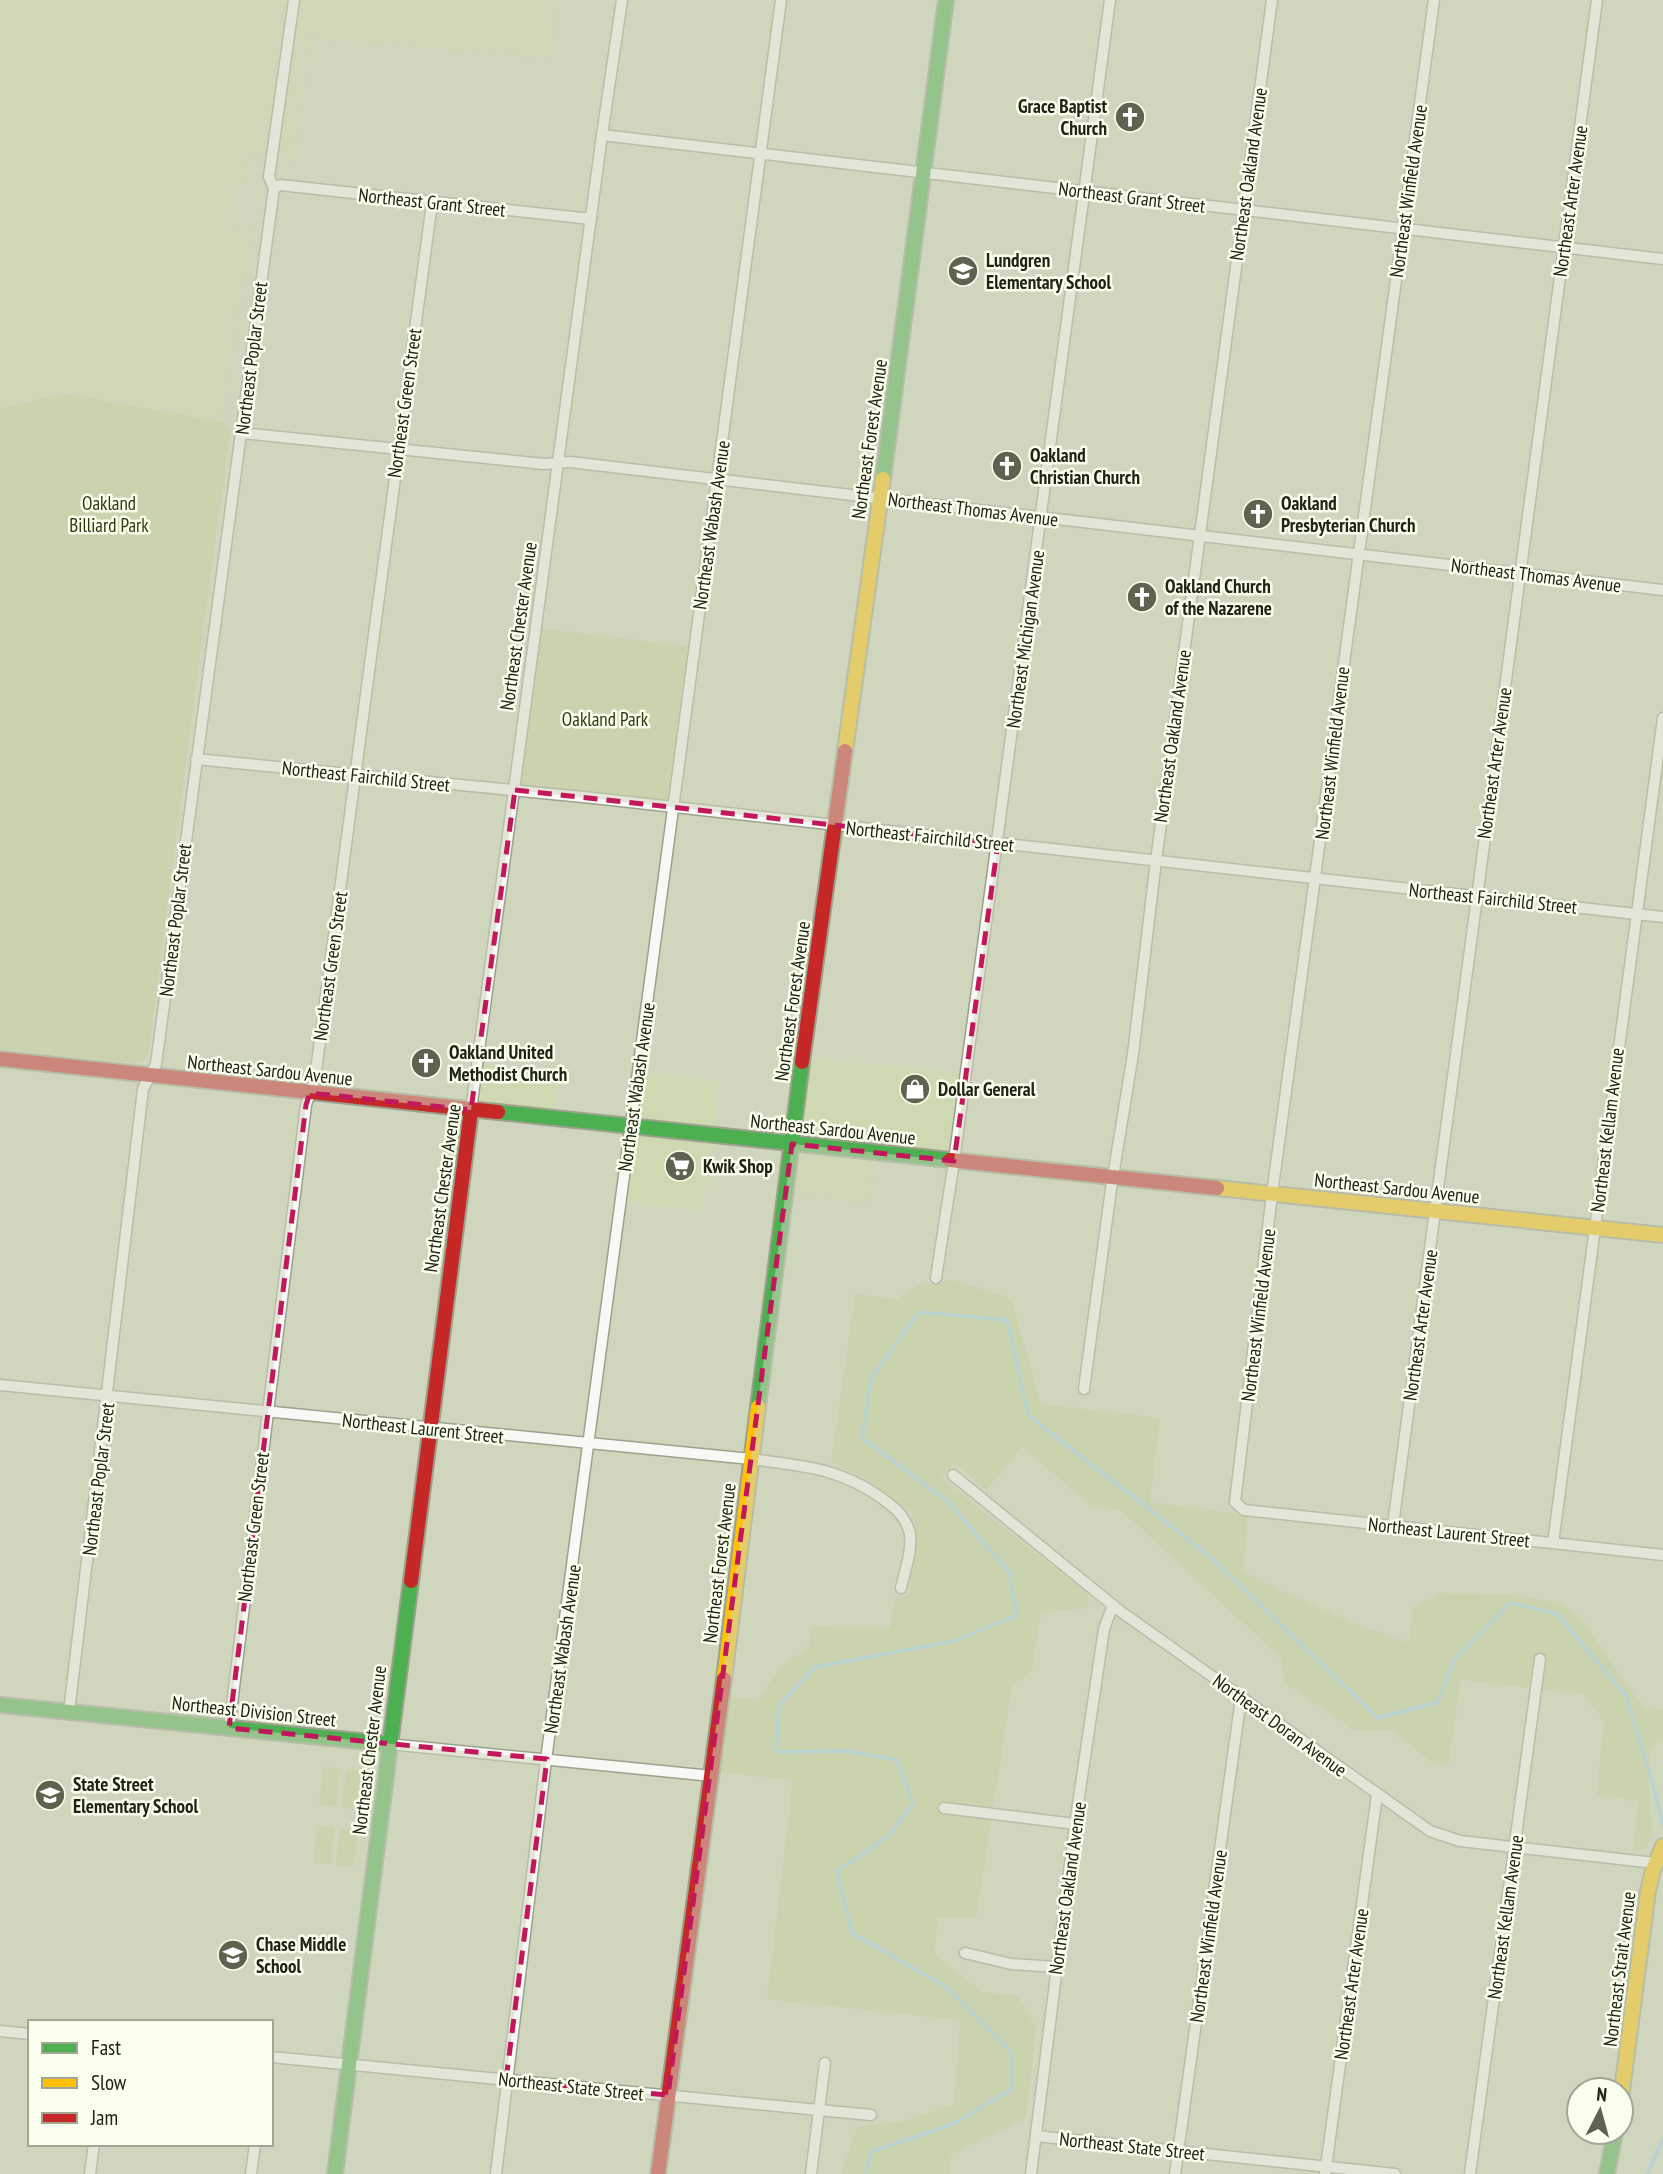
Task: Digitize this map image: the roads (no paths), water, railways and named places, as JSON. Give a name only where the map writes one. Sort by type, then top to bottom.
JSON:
[{"type":"street","name":"Northeast Poplar Street","points":[[69,1712],[143,1089],[156,1065],[274,188],[269,177],[294,0]]},
{"type":"street","name":"Northeast Chester Avenue","points":[[335,2174],[471,1110],[622,0]]},
{"type":"street","name":"Northeast Wabash Avenue","points":[[496,2174],[546,1760],[781,0]]},
{"type":"street","name":"Northeast Forest Avenue","points":[[658,2174],[712,1776],[792,1144],[946,0]]},
{"type":"street","name":"Northeast Michigan Avenue","points":[[936,1278],[998,844],[1110,0]]},
{"type":"street","name":"Northeast Oakland Avenue","points":[[1084,1389],[1133,1054],[1156,861],[1272,0]]},
{"type":"street","name":"Northeast Winfield Avenue","points":[[1237,1505],[1235,1502],[1272,1194],[1434,0]]},
{"type":"street","name":"Northeast Arter Avenue","points":[[1393,1525],[1597,0]]},
{"type":"street","name":"Northeast Grant Street","points":[[602,135],[1663,259]]},
{"type":"street","name":"Northeast Grant Street","points":[[274,188],[280,185],[591,219]]},
{"type":"street","name":"Northeast Green Street","points":[[229,1728],[306,1105],[318,1051],[432,203]]},
{"type":"street","name":"Northeast Thomas Avenue","points":[[241,433],[544,464],[570,462],[1663,590]]},
{"type":"street","name":"Northeast Kellam Avenue","points":[[1553,1543],[1663,718]]},
{"type":"street","name":"Northeast Fairchild Street","points":[[196,759],[515,790],[1663,917]]},
{"type":"street","name":"Northeast Sardou Avenue","points":[[0,1059],[1663,1235]]},
{"type":"street","name":"Northeast Laurent Street","points":[[0,1385],[751,1459],[814,1468],[846,1476],[896,1508],[907,1526],[910,1544],[901,1588]]},
{"type":"street","name":"Northeast Doran Avenue","points":[[953,1475],[1113,1605],[1421,1827],[1439,1836],[1461,1841],[1655,1863]]},
{"type":"street","name":"Northeast Laurent Street","points":[[1237,1505],[1244,1510],[1663,1555]]},
{"type":"street","name":"Northeast Oakland Avenue","points":[[1031,2174],[1075,1824],[1104,1629],[1113,1605]]},
{"type":"street","name":"Northeast Kellam Avenue","points":[[1470,2174],[1540,1659]]},
{"type":"street","name":"Northeast Winfield Avenue","points":[[1175,2174],[1241,1698]]},
{"type":"street","name":"Northeast Division Street","points":[[0,1705],[712,1776]]},
{"type":"street","name":"Northeast Arter Avenue","points":[[1325,2170],[1377,1795]]},
{"type":"street","points":[[944,1808],[1075,1824]]},
{"type":"street","name":"Northeast Strait Avenue","points":[[1624,2076],[1648,1891],[1655,1863],[1663,1846]]},
{"type":"street","points":[[965,1953],[1011,1964],[1056,1967]]},
{"type":"street","points":[[0,2031],[28,2034]]},
{"type":"street","name":"Northeast State Street","points":[[273,2057],[871,2115]]},
{"type":"street","points":[[811,2174],[825,2063]]},
{"type":"street","name":"Northeast State Street","points":[[1036,2136],[1325,2170],[1395,2174]]},
{"type":"street","points":[[90,2174],[94,2146]]},
{"type":"street","points":[[251,2174],[255,2146]]},
{"type":"street","points":[[1608,2174],[1613,2146]]},
{"type":"waterway","points":[[866,2174],[871,2152],[953,2124],[1012,2089],[1012,2053],[946,1987],[852,1933],[837,1871],[889,1836],[913,1803],[897,1760],[848,1751],[776,1752],[779,1705],[815,1667],[954,1641],[1017,1615],[1009,1572],[948,1502],[862,1438],[871,1378],[919,1312],[1007,1320],[1028,1415],[1208,1555],[1378,1718],[1438,1702],[1454,1660],[1510,1603],[1557,1614],[1626,1696],[1663,1825]]},
{"type":"waterway","points":[[1647,2174],[1663,2139]]},
{"type":"place","name":"Grace Baptist Church","points":[[1130,117]]},
{"type":"place","name":"Lundgren Elementary School","points":[[963,271]]},
{"type":"place","name":"Oakland Christian Church","points":[[1007,466]]},
{"type":"place","name":"Oakland Presbyterian Church","points":[[1258,514]]},
{"type":"place","name":"Oakland Church of the Nazarene","points":[[1142,597]]},
{"type":"place","name":"Oakland United Methodist Church","points":[[426,1063]]},
{"type":"place","name":"Dollar General","points":[[915,1089]]},
{"type":"place","name":"Kwik Shop","points":[[680,1166]]},
{"type":"place","name":"State Street Elementary School","points":[[50,1795]]},
{"type":"place","name":"Chase Middle School","points":[[233,1955]]},
{"type":"park label","name":"Oakland Billiard Park","points":[[109,514]]},
{"type":"park label","name":"Oakland Park","points":[[605,719]]}]
